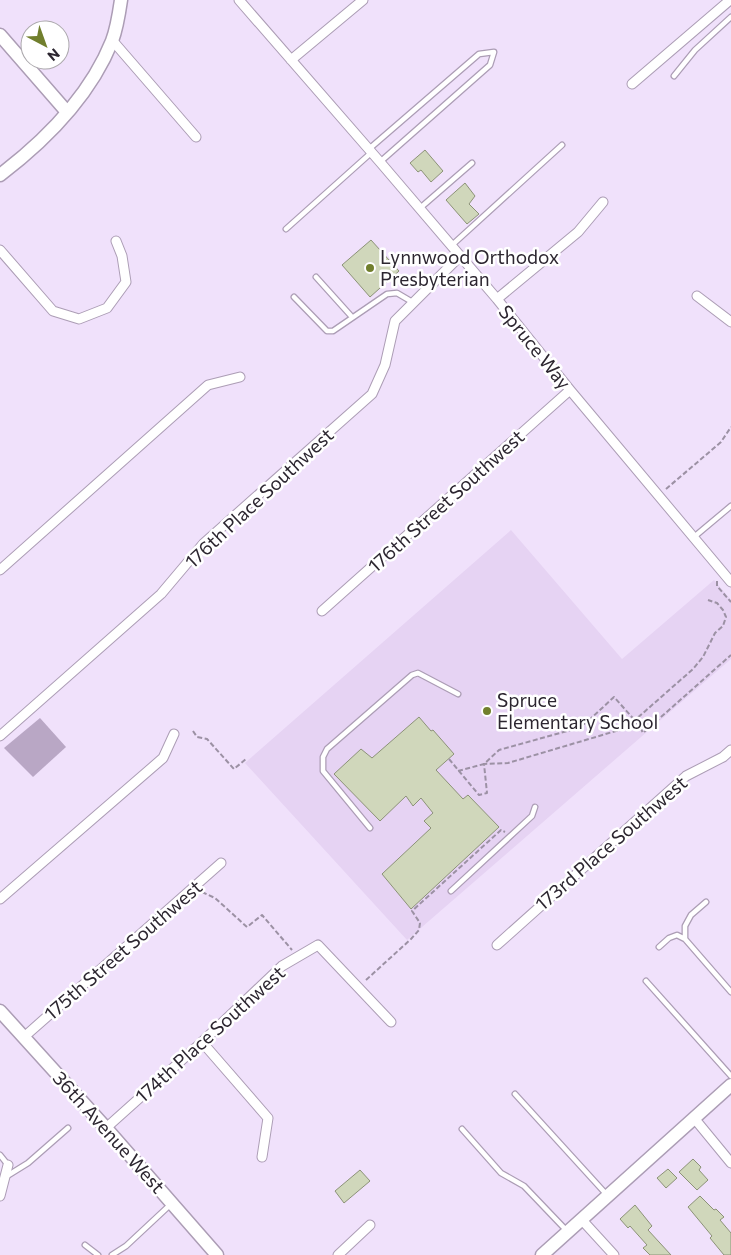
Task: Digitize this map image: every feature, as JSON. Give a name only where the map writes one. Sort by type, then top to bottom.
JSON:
[{"type":"street","points":[[0,175],[27,154],[67,112],[92,79],[112,40],[121,0]]},
{"type":"street","name":"Spruce Way","points":[[239,0],[497,299],[570,390],[731,581]]},
{"type":"street","points":[[291,60],[363,0]]},
{"type":"street","points":[[632,84],[730,0]]},
{"type":"street","points":[[0,35],[67,112]]},
{"type":"street","points":[[112,40],[196,137]]},
{"type":"street","points":[[497,299],[578,232],[602,202]]},
{"type":"street","points":[[0,250],[53,311],[79,319],[107,308],[126,282],[122,256],[116,240]]},
{"type":"street","name":"176th Place Southwest","points":[[0,736],[160,594],[204,543],[372,394],[386,365],[395,322],[460,256]]},
{"type":"street","points":[[697,296],[731,322]]},
{"type":"street","points":[[0,570],[208,385],[240,377]]},
{"type":"street","name":"176th Street Southwest","points":[[322,611],[570,390]]},
{"type":"street","points":[[0,899],[163,758],[174,734]]},
{"type":"street","name":"173rd Place Southwest","points":[[497,946],[686,776],[723,757],[731,750]]},
{"type":"street","name":"175th Street Southwest","points":[[24,1037],[221,863]]},
{"type":"street","name":"174th Place Southwest","points":[[106,1128],[202,1042],[282,966],[318,945],[358,987]]},
{"type":"street","points":[[358,987],[391,1022]]},
{"type":"street","name":"36th Avenue West","points":[[0,1010],[217,1255]]},
{"type":"street","points":[[202,1042],[268,1118],[262,1158]]},
{"type":"street","points":[[542,1255],[731,1085]]},
{"type":"street","points":[[694,1118],[731,1163]]},
{"type":"street","points":[[0,1196],[8,1165]]},
{"type":"street","points":[[582,1220],[614,1255]]},
{"type":"street","points":[[338,1255],[370,1226]]},
{"type":"lane","points":[[674,76],[695,50],[731,17]]},
{"type":"lane","points":[[286,229],[370,150],[479,54],[494,52],[490,65],[380,162]]},
{"type":"lane","points":[[451,246],[562,145]]},
{"type":"lane","points":[[420,209],[472,163]]},
{"type":"lane","points":[[316,277],[352,317]]},
{"type":"lane","points":[[294,297],[327,331],[333,331],[381,297],[392,293],[404,296],[414,302]]},
{"type":"lane","points":[[694,538],[731,506]]},
{"type":"lane","points":[[370,828],[323,771],[323,757],[326,749],[412,675],[418,673],[458,694]]},
{"type":"lane","points":[[451,890],[532,816],[536,807]]},
{"type":"lane","points":[[686,939],[685,926],[691,915],[706,902]]},
{"type":"lane","points":[[660,947],[669,938],[677,935],[686,939],[731,992]]},
{"type":"lane","points":[[646,981],[731,1076]]},
{"type":"lane","points":[[515,1094],[608,1196]]},
{"type":"lane","points":[[6,1176],[28,1163],[68,1128]]},
{"type":"lane","points":[[462,1128],[501,1173],[524,1186],[568,1232]]},
{"type":"lane","points":[[0,1155],[8,1165]]},
{"type":"lane","points":[[112,1255],[126,1246],[172,1203]]},
{"type":"lane","points":[[85,1245],[98,1255]]},
{"type":"path","points":[[658,495],[721,442],[731,427]]},
{"type":"path","points":[[458,771],[484,764],[508,762],[626,728],[693,669],[703,657],[715,632],[723,626],[726,617],[723,610],[717,603],[708,600]]},
{"type":"path","points":[[484,764],[499,750],[578,728],[614,697],[643,732],[731,655]]},
{"type":"path","points":[[192,731],[197,736],[207,739],[234,769],[246,759]]},
{"type":"path","points":[[449,759],[479,795],[487,793],[484,764]]},
{"type":"path","points":[[193,888],[215,898],[247,927],[262,915],[291,949],[296,958]]},
{"type":"path","points":[[358,987],[411,939]]},
{"type":"shaded area","name":"Spruce Elementary School","points":[[511,530],[622,659],[714,580],[731,600],[731,659],[407,940],[245,763]]},
{"type":"shaded area","points":[[40,718],[66,747],[33,777],[4,748]]},
{"type":"building","points":[[425,150],[443,171],[431,182],[421,170],[418,172],[410,163]]},
{"type":"building","points":[[465,183],[475,196],[469,204],[479,214],[467,224],[446,200]]},
{"type":"building","name":"Lynnwood Orthodox Presbyterian","points":[[371,240],[399,271],[370,297],[342,265]]},
{"type":"building","name":"Spruce Elementary School","points":[[419,717],[454,754],[436,770],[463,799],[468,795],[499,827],[411,909],[382,874],[431,828],[424,821],[433,813],[421,798],[413,806],[406,796],[380,821],[334,774],[361,749],[372,758]]},
{"type":"building","points":[[693,1159],[701,1167],[699,1170],[708,1180],[697,1190],[679,1172]]},
{"type":"building","points":[[668,1169],[677,1178],[666,1188],[657,1178]]},
{"type":"building","points":[[360,1170],[370,1181],[344,1203],[335,1191]]},
{"type":"building","points":[[700,1196],[724,1217],[720,1220],[731,1233],[731,1255],[724,1255],[710,1238],[712,1236],[688,1207]]},
{"type":"building","points":[[635,1205],[652,1226],[648,1230],[671,1255],[650,1255],[643,1248],[647,1245],[630,1226],[628,1228],[620,1219]]},
{"type":"place","name":"Lynnwood Orthodox Presbyterian","points":[[370,268]]},
{"type":"place","name":"Spruce Elementary School","points":[[487,711]]}]
